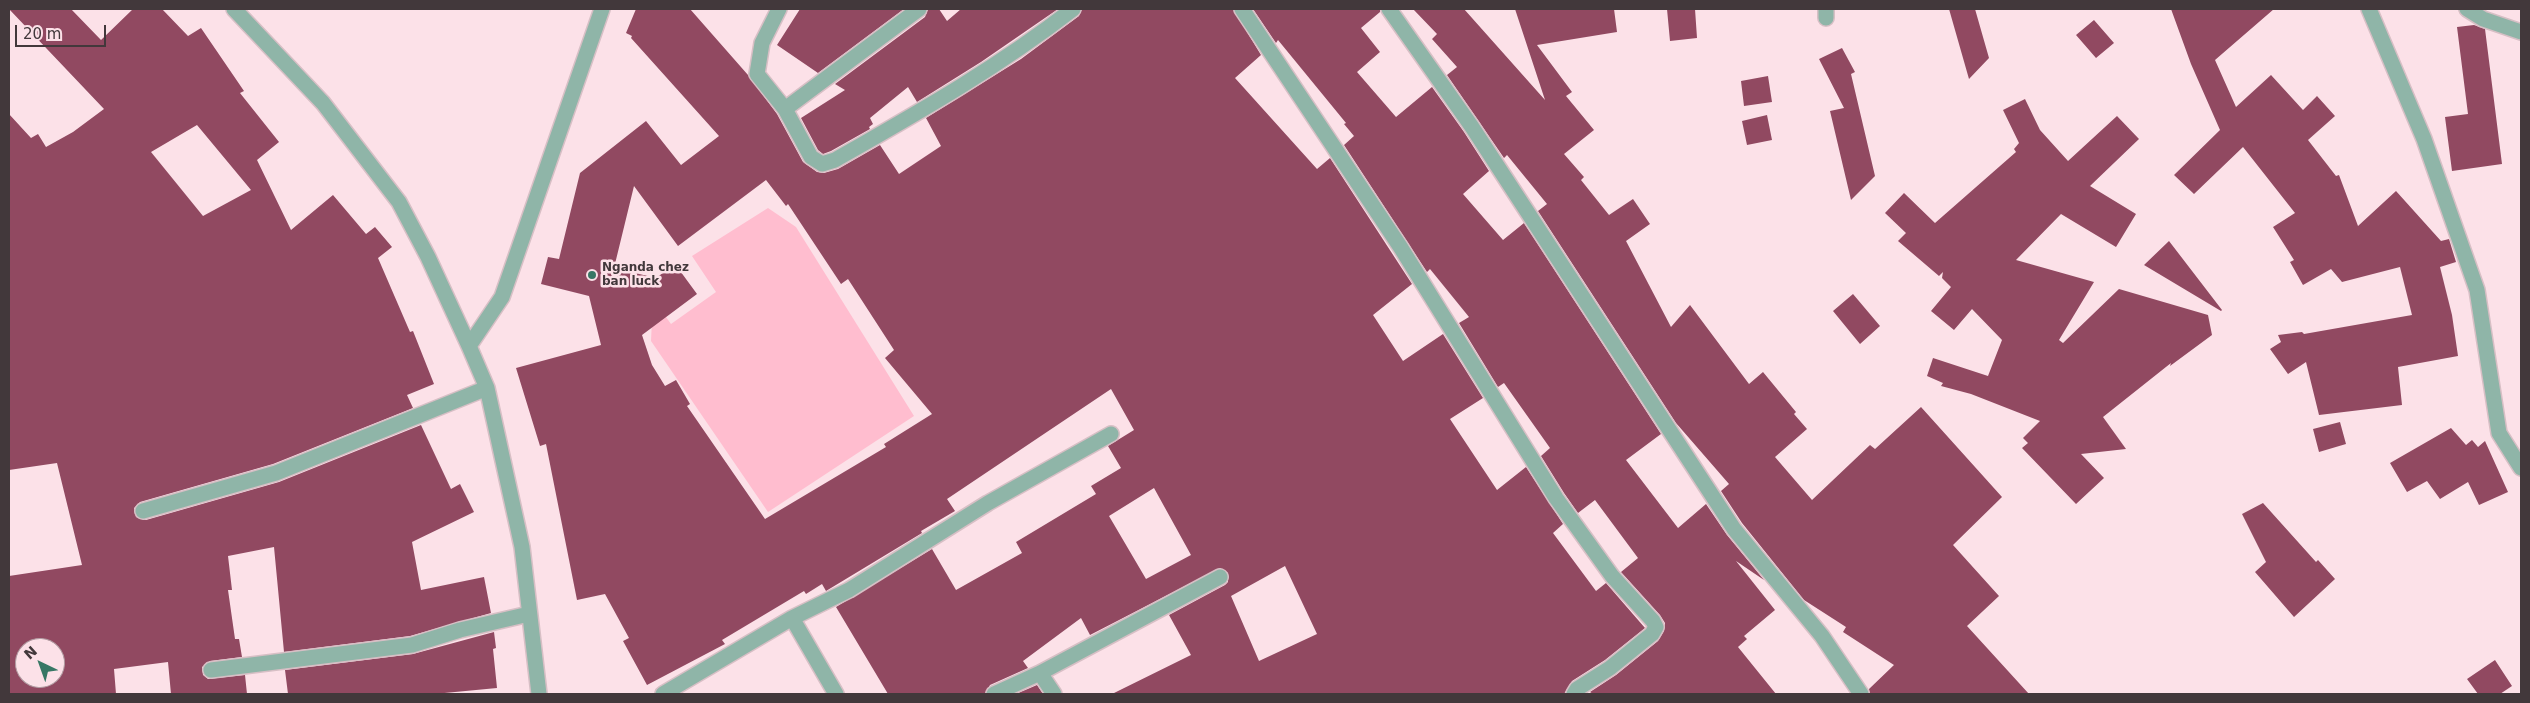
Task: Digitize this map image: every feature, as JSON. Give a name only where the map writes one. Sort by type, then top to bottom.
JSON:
[{"type":"street","points":[[234,9],[323,102],[399,202],[428,257],[469,346],[487,388],[522,547],[538,694]]},
{"type":"street","points":[[469,346],[502,297],[602,9]]},
{"type":"street","points":[[779,9],[762,43],[757,74],[785,108],[811,157],[822,164],[835,160],[976,79],[1074,9]]},
{"type":"street","points":[[785,108],[919,9]]},
{"type":"street","points":[[1242,9],[1401,248],[1556,498],[1612,576],[1654,621],[1656,627],[1652,634],[1610,668],[1577,689],[1574,694]]},
{"type":"street","points":[[1389,9],[1472,127],[1734,529],[1822,636],[1861,694]]},
{"type":"street","points":[[2369,9],[2424,139],[2477,290],[2499,433],[2521,468]]},
{"type":"street","points":[[2467,9],[2483,19],[2521,32]]},
{"type":"street","points":[[143,511],[276,473],[487,388]]},
{"type":"street","points":[[664,694],[792,618],[849,590],[988,503],[1111,434]]},
{"type":"street","points":[[994,694],[1040,673],[1220,577]]},
{"type":"street","points":[[211,670],[412,645],[460,630],[530,614]]},
{"type":"street","points":[[792,618],[836,694]]},
{"type":"street","points":[[1040,673],[1054,694]]},
{"type":"shaded area","points":[[768,208],[796,227],[914,416],[768,512],[651,341],[653,299],[671,324],[716,292],[692,256]]},
{"type":"building","points":[[9,9],[71,9],[101,40],[133,9],[162,9],[188,36],[201,28],[244,91],[240,93],[279,142],[257,160],[291,230],[333,195],[366,234],[375,227],[392,247],[378,258],[410,332],[413,331],[434,384],[407,395],[413,408],[273,464],[140,502],[134,508],[136,517],[146,520],[279,482],[421,425],[451,489],[460,484],[474,512],[412,542],[421,590],[484,577],[491,613],[410,636],[284,652],[274,547],[228,556],[232,590],[228,590],[235,639],[239,639],[242,657],[210,661],[202,667],[203,675],[208,679],[245,675],[247,694],[171,694],[168,662],[114,669],[116,694],[9,694],[9,576],[82,565],[57,463],[9,470],[9,114],[31,138],[38,134],[46,147],[73,132],[104,109]],"holes":[[[197,125],[251,190],[203,216],[151,152]]]},
{"type":"building","points":[[636,9],[690,9],[748,75],[777,114],[803,162],[817,172],[824,173],[838,169],[880,145],[899,174],[941,146],[926,118],[1021,59],[1079,16],[1082,9],[1233,9],[1261,55],[1235,78],[1317,169],[1330,158],[1412,284],[1373,315],[1403,361],[1443,334],[1483,398],[1450,419],[1497,490],[1526,467],[1563,524],[1553,533],[1596,591],[1606,583],[1645,628],[1605,660],[1572,681],[1564,694],[1112,694],[1191,655],[1169,615],[1225,585],[1228,582],[1228,573],[1220,568],[1090,635],[1081,618],[1023,661],[1028,668],[990,685],[985,694],[888,694],[836,607],[932,549],[956,590],[1022,553],[1016,542],[1096,494],[1091,486],[1121,468],[1108,446],[1134,430],[1111,389],[947,499],[955,511],[921,531],[922,533],[826,591],[822,584],[806,594],[804,591],[722,640],[725,644],[647,685],[623,641],[629,638],[605,594],[577,600],[546,444],[540,446],[516,368],[601,345],[589,296],[541,284],[548,257],[559,259],[580,173],[646,121],[681,165],[719,136],[631,38],[632,36],[626,33]],"holes":[[[766,180],[786,206],[788,204],[841,284],[848,279],[894,350],[885,358],[932,414],[884,444],[886,447],[765,519],[687,406],[690,404],[676,380],[665,386],[652,365],[642,335],[697,294],[675,264],[656,278],[614,268],[634,186],[678,246]],[[1154,488],[1191,555],[1146,579],[1109,516]],[[1285,566],[1317,634],[1259,661],[1231,596]]]},
{"type":"building","points":[[800,9],[904,9],[818,73],[777,45]]},
{"type":"building","points":[[928,9],[939,9],[947,21],[961,9],[1058,9],[981,62],[917,102],[908,87],[870,118],[873,124],[869,127],[870,129],[823,154],[818,150],[801,118],[845,90],[835,84],[925,17]]},
{"type":"building","points":[[1253,9],[1380,9],[1380,12],[1361,28],[1380,52],[1357,72],[1396,117],[1432,87],[1464,132],[1489,171],[1463,194],[1503,240],[1524,223],[1661,434],[1626,460],[1678,528],[1706,504],[1727,535],[1764,580],[1736,561],[1775,610],[1744,636],[1747,639],[1738,647],[1776,694],[1593,694],[1590,692],[1616,675],[1658,641],[1664,631],[1665,623],[1660,615],[1621,572],[1638,558],[1595,500],[1578,513],[1541,456],[1550,448],[1504,383],[1498,387],[1459,323],[1469,317],[1430,269],[1427,272],[1344,145],[1354,136],[1344,124],[1346,123],[1278,40],[1276,43]]},
{"type":"building","points":[[1413,9],[1464,9],[1545,100],[1515,9],[1614,9],[1617,32],[1537,45],[1572,92],[1566,96],[1594,130],[1564,154],[1584,177],[1581,180],[1609,215],[1633,199],[1650,224],[1626,241],[1671,327],[1690,305],[1749,384],[1763,372],[1796,412],[1794,414],[1807,429],[1775,457],[1812,500],[1870,445],[1875,449],[1921,407],[2002,497],[1953,545],[1999,596],[1967,626],[2029,694],[1870,694],[1869,689],[1894,665],[1843,632],[1846,627],[1804,600],[1742,523],[1721,491],[1729,484],[1676,423],[1538,211],[1547,204],[1507,155],[1504,158],[1447,75],[1457,67],[1432,39],[1437,34]]},
{"type":"building","points":[[1667,9],[1695,9],[1697,38],[1670,41]]},
{"type":"building","points":[[1949,9],[1975,9],[1989,58],[1969,79]]},
{"type":"building","points":[[2171,9],[2274,9],[2215,60],[2236,107],[2271,75],[2303,110],[2317,96],[2335,116],[2308,140],[2336,176],[2339,175],[2358,226],[2396,191],[2441,241],[2449,239],[2456,262],[2440,267],[2452,315],[2458,356],[2398,367],[2402,405],[2319,415],[2306,362],[2288,374],[2270,349],[2281,342],[2278,335],[2302,332],[2304,334],[2412,315],[2400,267],[2342,282],[2331,269],[2303,285],[2290,262],[2294,260],[2273,227],[2295,213],[2243,147],[2194,194],[2174,175],[2220,130],[2191,64]]},
{"type":"building","points":[[2094,20],[2114,43],[2096,58],[2076,35]]},
{"type":"building","points":[[2474,25],[2485,29],[2502,164],[2452,171],[2445,117],[2468,114],[2457,27]]},
{"type":"building","points":[[1842,48],[1855,72],[1851,74],[1875,176],[1851,200],[1830,111],[1844,108],[1819,59]]},
{"type":"building","points":[[1768,76],[1772,102],[1744,106],[1741,81]]},
{"type":"building","points":[[2025,99],[2040,130],[2068,161],[2117,116],[2139,139],[2090,186],[2136,214],[2116,247],[2061,214],[2016,260],[2094,282],[2059,340],[2063,343],[2119,289],[2208,315],[2212,335],[2170,366],[2171,363],[2103,417],[2126,449],[2081,454],[2104,478],[2076,504],[2022,448],[2028,443],[2023,438],[2040,421],[1971,394],[1941,386],[1943,383],[1927,376],[1933,358],[1988,376],[2002,340],[1972,309],[1954,330],[1931,311],[1951,287],[1942,278],[1943,272],[1939,276],[1898,241],[1906,233],[1885,213],[1904,193],[1935,223],[2016,152],[2014,149],[2019,143],[2003,110]]},
{"type":"building","points":[[1767,115],[1772,140],[1747,145],[1742,121]]},
{"type":"building","points":[[2169,241],[2222,310],[2221,311],[2144,265]]},
{"type":"building","points":[[1853,294],[1880,326],[1860,344],[1833,311]]},
{"type":"building","points":[[2340,422],[2346,444],[2319,452],[2313,429]]},
{"type":"building","points":[[2451,428],[2466,445],[2472,440],[2478,447],[2485,441],[2508,492],[2479,505],[2468,482],[2440,499],[2427,481],[2407,492],[2390,463]]},
{"type":"building","points":[[2263,503],[2316,562],[2318,560],[2335,579],[2294,617],[2255,572],[2266,562],[2242,514]]},
{"type":"building","points":[[494,632],[496,648],[493,649],[497,688],[434,694],[288,694],[285,670],[413,654]]},
{"type":"building","points":[[2495,660],[2512,686],[2500,694],[2478,694],[2467,679]]},
{"type":"building","points":[[1037,685],[1043,694],[1016,694]]},
{"type":"place","name":"Nganda chez ban luck","points":[[592,275]]}]
